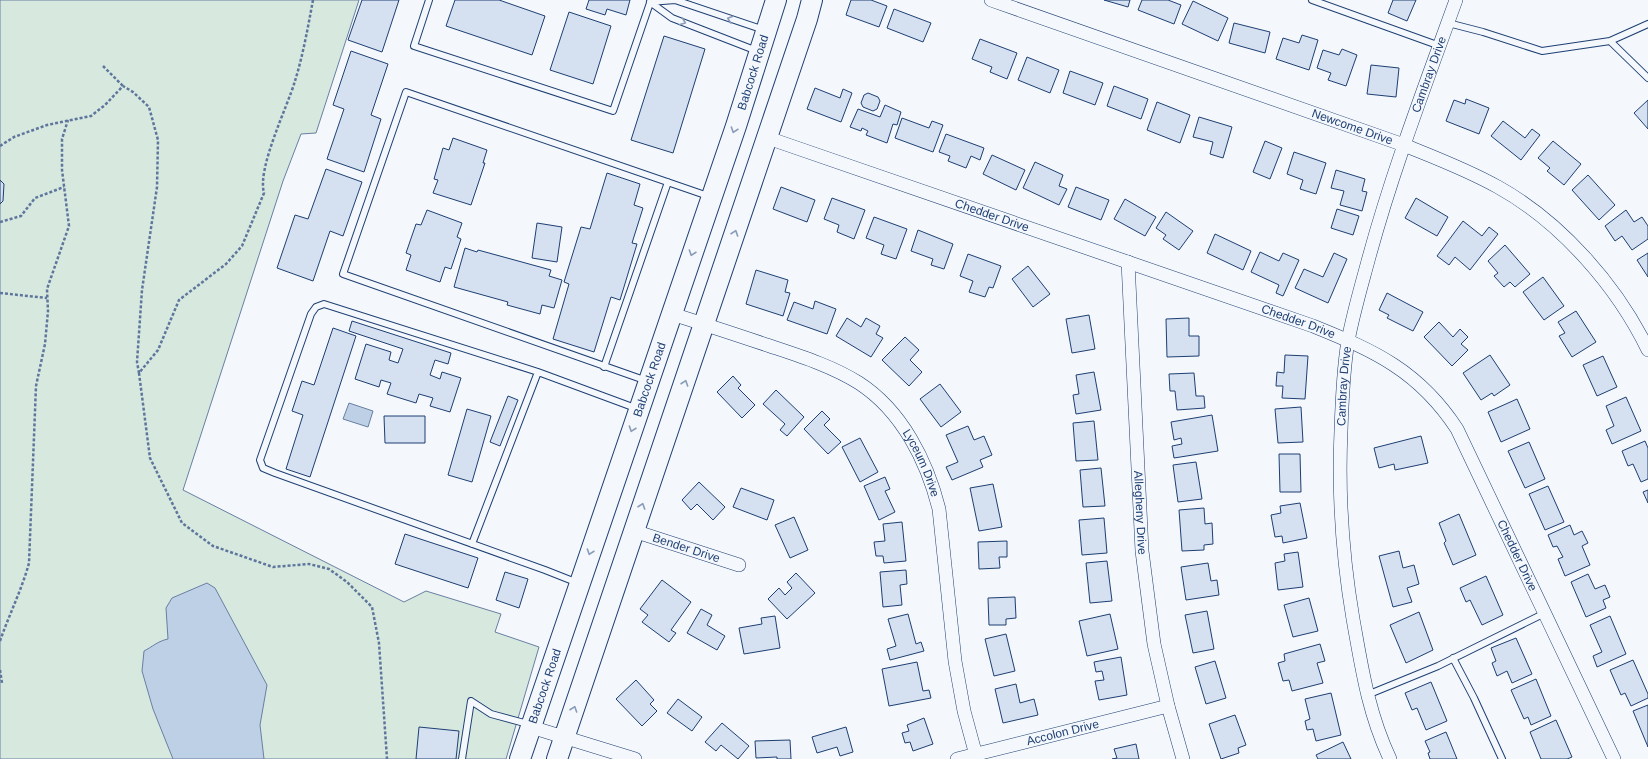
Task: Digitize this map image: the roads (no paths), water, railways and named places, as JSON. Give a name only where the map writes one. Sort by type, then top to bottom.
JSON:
[{"type":"main road","name":"Babcock Road","points":[[520,759],[712,197],[776,0]]},
{"type":"main road","points":[[557,759],[768,138],[812,0]]},
{"type":"street","name":"Newcome Drive","points":[[992,0],[1404,145],[1463,169],[1500,188],[1533,211],[1565,237],[1594,268],[1618,299],[1648,350]]},
{"type":"street","name":"Cambray Drive","points":[[1390,759],[1374,721],[1367,695],[1346,578],[1340,520],[1342,401],[1348,342],[1376,229],[1404,145],[1456,0]]},
{"type":"street","name":"Chedder Drive","points":[[768,138],[1313,326],[1386,360],[1403,370],[1433,397],[1446,412],[1465,445],[1614,759]]},
{"type":"street","name":"Allegheny Drive","points":[[1128,262],[1142,551],[1154,644],[1168,706],[1183,759]]},
{"type":"street","name":"Lyceum Drive","points":[[672,314],[809,359],[838,371],[860,384],[873,394],[889,410],[915,446],[925,466],[939,509],[955,661],[964,710],[977,757]]},
{"type":"street","name":"Bender Drive","points":[[634,531],[739,565]]},
{"type":"street","name":"Accolon Drive","points":[[957,759],[977,757],[1168,706]]},
{"type":"street","points":[[532,726],[635,759]]},
{"type":"lane","points":[[429,0],[414,46],[613,112],[651,1]]},
{"type":"lane","points":[[651,1],[675,0],[767,31]]},
{"type":"lane","points":[[1312,0],[1440,46]]},
{"type":"lane","points":[[651,1],[672,18],[760,52]]},
{"type":"lane","points":[[1448,23],[1483,32],[1542,51],[1610,41],[1648,24]]},
{"type":"lane","points":[[1610,41],[1648,78]]},
{"type":"lane","points":[[648,381],[604,367],[343,274],[406,92],[712,197]]},
{"type":"lane","points":[[604,367],[668,182]]},
{"type":"lane","points":[[579,584],[263,468],[260,460],[311,314],[316,307],[324,304],[538,372],[639,409]]},
{"type":"lane","points":[[472,544],[538,372]]},
{"type":"lane","points":[[1367,695],[1453,658],[1545,613]]},
{"type":"lane","points":[[1453,658],[1474,698],[1502,759]]},
{"type":"lane","points":[[462,759],[471,701],[491,714],[532,726]]},
{"type":"water","points":[[349,403],[373,411],[368,427],[343,419]]},
{"type":"water","points":[[207,583],[215,588],[267,685],[260,725],[264,759],[173,759],[153,709],[142,671],[144,651],[168,639],[166,608],[172,598]]}]
